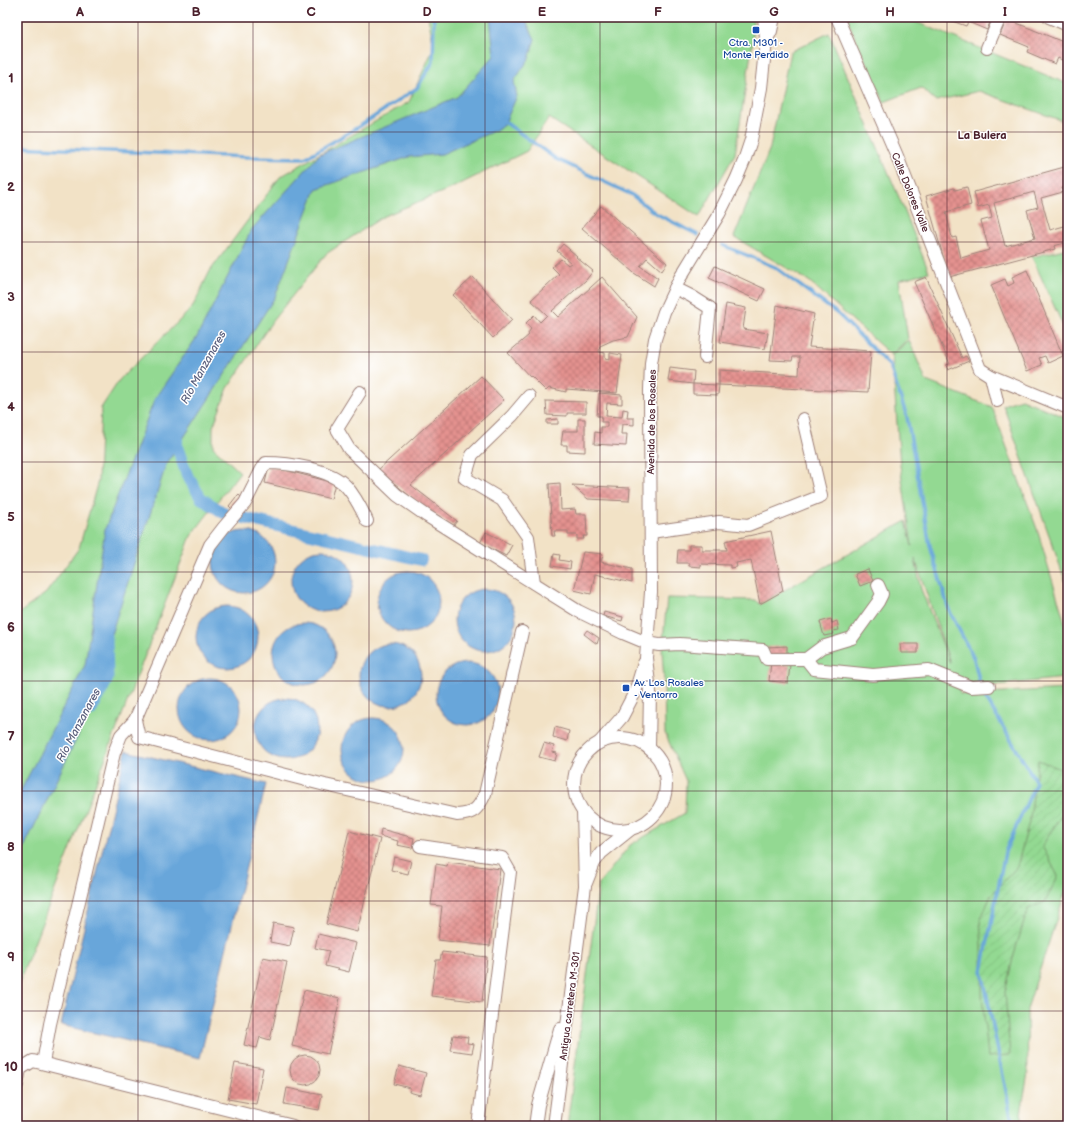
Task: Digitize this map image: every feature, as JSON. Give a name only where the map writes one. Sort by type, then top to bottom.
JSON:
[{"type":"street","name":"Avenida de los Rosales","points":[[649,748],[650,692],[646,658],[651,592],[650,390],[655,339],[675,288],[719,214],[744,161],[751,140],[761,88],[766,41],[764,17]]},
{"type":"street","name":"Avenida de los Rosales","points":[[766,41],[771,31],[774,17]]},
{"type":"street","name":"Calle Dolores Valle","points":[[837,17],[897,156],[980,369],[991,376]]},
{"type":"street","points":[[987,48],[1000,17]]},
{"type":"street","points":[[1049,17],[1068,25]]},
{"type":"street","points":[[675,288],[710,308],[706,357]]},
{"type":"street","points":[[991,376],[997,401]]},
{"type":"street","points":[[991,376],[1068,408]]},
{"type":"street","points":[[360,392],[337,429],[349,449],[403,499],[427,516],[578,611],[647,643],[659,645],[680,644],[763,650],[767,660],[806,659],[822,647],[852,638],[878,602],[882,594],[878,585]]},
{"type":"street","points":[[529,396],[512,416],[472,454],[465,478],[502,500],[528,537],[534,583]]},
{"type":"street","points":[[651,532],[719,522],[748,525],[821,496],[804,419]]},
{"type":"street","points":[[43,1063],[50,1024],[114,752],[121,735],[135,720],[210,545],[246,503],[266,463],[281,463],[331,475],[346,486],[367,521]]},
{"type":"street","points":[[121,735],[139,737],[457,816],[469,814],[479,806],[485,794],[522,632]]},
{"type":"street","name":"Avenida de los Rosales","points":[[599,743],[622,717],[635,692],[646,658]]},
{"type":"street","points":[[806,659],[814,669],[872,675],[929,670],[971,687],[989,686]]},
{"type":"street","points":[[135,720],[139,737]]},
{"type":"street","points":[[611,738],[624,738],[638,741],[649,748],[659,759],[665,772],[665,794],[656,814],[644,823],[631,829],[617,830],[604,827],[592,820],[583,811],[576,796],[574,781],[578,766],[586,752],[599,743],[611,738]]},
{"type":"street","name":"Antigua carretera M-301","points":[[554,1126],[585,886],[583,811]]},
{"type":"street","name":"Antigua carretera M-301","points":[[585,886],[594,863],[601,853],[631,829]]},
{"type":"street","points":[[420,846],[502,858],[510,872],[478,1126]]},
{"type":"street","points":[[535,1126],[538,1105],[571,991]]},
{"type":"street","points":[[17,1085],[20,1069],[33,1061],[293,1126]]},
{"type":"green space","points":[[428,17],[753,17],[753,41],[735,154],[699,217],[549,118],[527,151],[452,188],[384,216],[326,254],[273,320],[228,388],[213,427],[213,447],[240,472],[191,536],[17,988],[17,615],[46,593],[79,548],[98,481],[101,408],[120,379],[192,308],[210,271],[280,177],[409,102],[434,47]]},
{"type":"green space","points":[[846,17],[904,17],[1068,84],[1068,123],[979,91],[936,101],[921,88],[884,102]]},
{"type":"green space","points":[[829,33],[929,272],[899,280],[908,339],[891,355],[809,281],[734,237],[770,148],[790,52]]},
{"type":"green space","points":[[1068,248],[1068,337],[1032,257]]},
{"type":"green space","points":[[909,340],[926,381],[992,407],[1037,529],[1065,623],[1065,678],[959,689],[960,694],[1068,689],[1068,884],[1027,1009],[1028,1073],[1021,1113],[1024,1126],[567,1126],[599,884],[630,845],[685,813],[686,781],[665,733],[662,651],[667,598],[756,600],[760,604],[906,521],[912,546],[900,465],[892,355]],"holes":[[[915,559],[950,663],[921,589]]]},
{"type":"green space","points":[[1021,399],[1068,418],[1068,584],[1066,583],[1003,405]]},
{"type":"green space","points":[[1038,760],[1068,772],[1068,805],[1042,846],[1058,876],[1045,902],[1028,909],[1014,954],[1005,992],[1010,1055],[988,1057],[982,995],[982,946],[980,921],[991,895],[1017,867],[1030,818]]},
{"type":"water","points":[[490,17],[524,17],[535,39],[529,59],[514,81],[517,96],[505,123],[496,130],[442,154],[409,157],[316,189],[275,297],[166,465],[104,656],[101,688],[17,862],[17,798],[85,665],[105,529],[155,398],[197,337],[252,229],[320,154],[457,97],[494,56]]},
{"type":"water","points":[[238,531],[250,531],[266,540],[273,550],[275,562],[273,574],[266,584],[250,593],[238,593],[227,588],[218,579],[213,568],[213,556],[218,545],[227,536]]},
{"type":"water","points":[[316,550],[328,550],[344,559],[351,569],[353,581],[351,593],[344,603],[328,612],[316,612],[305,607],[296,598],[291,587],[291,575],[296,564],[305,555]]},
{"type":"water","points":[[402,571],[414,571],[430,580],[437,590],[439,602],[437,614],[430,624],[414,633],[402,633],[391,628],[382,619],[377,608],[377,596],[382,585],[391,576]]},
{"type":"water","points":[[479,589],[491,589],[507,598],[514,608],[516,620],[514,632],[507,642],[491,651],[479,651],[468,646],[459,637],[454,626],[454,614],[459,603],[468,594]]},
{"type":"water","points":[[221,606],[233,606],[249,615],[256,625],[258,637],[256,649],[249,659],[233,668],[221,668],[210,663],[201,654],[196,643],[196,631],[201,620],[210,611]]},
{"type":"water","points":[[298,623],[310,623],[326,632],[333,642],[335,654],[333,666],[326,676],[310,685],[298,685],[287,680],[278,671],[273,660],[273,648],[278,637],[287,628]]},
{"type":"water","points":[[384,644],[396,644],[412,653],[419,663],[421,675],[419,687],[412,697],[396,706],[384,706],[373,701],[364,692],[359,681],[359,669],[364,658],[373,649]]},
{"type":"water","points":[[461,663],[473,663],[489,672],[496,682],[498,694],[496,706],[489,716],[473,725],[461,725],[450,720],[441,711],[436,700],[436,688],[441,677],[450,668]]},
{"type":"water","points":[[204,678],[216,678],[232,687],[239,697],[241,709],[239,721],[232,731],[216,740],[204,740],[193,735],[184,726],[179,715],[179,703],[184,692],[193,683]]},
{"type":"water","points":[[280,698],[292,698],[308,707],[315,717],[317,729],[315,741],[308,751],[292,760],[280,760],[269,755],[260,746],[255,735],[255,723],[260,712],[269,703]]},
{"type":"water","points":[[367,718],[379,718],[395,727],[402,737],[404,749],[402,761],[395,771],[379,780],[367,780],[356,775],[347,766],[342,755],[342,743],[347,732],[356,723]]},
{"type":"water","points":[[126,751],[266,784],[200,1058],[61,1025]]},
{"type":"building","points":[[949,17],[992,17],[987,30],[968,22],[966,26],[952,21],[953,19]]},
{"type":"building","points":[[1007,19],[1068,44],[1068,63],[1058,58],[1055,64],[1027,52],[1029,47],[1000,35]]},
{"type":"building","points":[[1068,166],[1068,187],[1062,188],[1063,192],[1041,198],[1050,230],[1068,225],[1068,242],[1054,246],[1055,249],[949,277],[926,196],[954,188],[955,190],[967,187],[971,205],[946,212],[952,238],[956,237],[961,258],[989,250],[981,221],[992,218],[989,205],[978,208],[974,192]],"holes":[[[1034,192],[1038,207],[1027,210],[1035,238],[1005,246],[994,203]]]},
{"type":"building","points":[[601,206],[667,263],[662,271],[647,258],[640,266],[658,278],[654,286],[634,273],[582,228]]},
{"type":"building","points":[[563,244],[593,271],[586,280],[552,311],[558,317],[602,277],[637,317],[628,337],[613,340],[600,346],[599,352],[605,353],[605,358],[610,359],[610,353],[622,355],[617,393],[566,389],[566,392],[549,388],[546,391],[531,376],[530,377],[508,353],[529,335],[528,333],[531,329],[526,323],[534,315],[540,322],[547,315],[531,300],[559,274],[552,267],[561,259],[568,265],[571,263],[557,251]]},
{"type":"building","points":[[715,266],[765,289],[759,301],[709,278]]},
{"type":"building","points":[[1027,270],[1063,356],[1048,363],[1045,356],[1039,358],[1042,365],[1027,371],[991,285],[1005,279],[1008,286],[1014,283],[1012,277]]},
{"type":"building","points":[[473,277],[512,320],[493,338],[453,295]]},
{"type":"building","points":[[926,277],[962,358],[966,356],[969,361],[948,370],[946,365],[950,364],[914,282]]},
{"type":"building","points":[[726,304],[746,308],[743,329],[768,333],[765,349],[720,342]]},
{"type":"building","points":[[777,305],[814,314],[809,347],[871,351],[868,392],[719,385],[719,370],[799,375],[800,357],[793,357],[792,361],[770,360]]},
{"type":"building","points":[[670,368],[694,371],[693,384],[668,381]]},
{"type":"building","points":[[481,376],[504,400],[411,485],[457,521],[453,526],[422,506],[378,470]]},
{"type":"building","points":[[693,384],[719,385],[718,395],[693,394]]},
{"type":"building","points":[[599,393],[622,395],[622,404],[607,403],[606,416],[622,417],[623,409],[628,410],[627,418],[634,418],[634,425],[622,424],[621,434],[627,434],[626,446],[594,444],[595,432],[601,433],[601,427],[607,427],[607,422],[601,422],[602,416],[597,416]]},
{"type":"building","points":[[546,401],[586,402],[586,413],[567,413],[567,416],[547,415]]},
{"type":"building","points":[[558,419],[558,424],[547,424],[547,420]]},
{"type":"building","points":[[578,419],[585,419],[585,452],[567,451],[567,445],[561,445],[563,431],[578,431]]},
{"type":"building","points":[[269,466],[335,483],[331,499],[265,483]]},
{"type":"building","points":[[560,483],[561,510],[575,509],[576,514],[586,514],[587,536],[583,536],[584,539],[577,539],[577,535],[568,535],[568,531],[554,531],[555,536],[552,536],[549,484]]},
{"type":"building","points":[[572,485],[630,488],[629,501],[588,499]]},
{"type":"building","points":[[239,495],[243,499],[232,509],[229,506]]},
{"type":"building","points":[[771,531],[783,591],[760,604],[751,560],[736,563],[737,567],[730,568],[730,565],[701,564],[701,567],[689,566],[689,563],[677,563],[678,550],[689,550],[689,545],[702,545],[702,550],[727,550],[725,541]]},
{"type":"building","points":[[486,532],[512,545],[506,556],[480,543]]},
{"type":"building","points":[[583,552],[603,554],[601,562],[632,569],[632,583],[595,574],[591,594],[574,590]]},
{"type":"building","points":[[554,554],[560,555],[559,560],[571,562],[570,569],[552,566]]},
{"type":"building","points":[[868,569],[873,581],[860,586],[855,574]]},
{"type":"building","points":[[604,612],[623,617],[622,621],[603,616]]},
{"type":"building","points":[[831,619],[832,623],[837,621],[839,630],[833,631],[834,634],[824,636],[820,622]]},
{"type":"building","points":[[587,630],[599,638],[597,644],[584,634]]},
{"type":"building","points":[[900,644],[918,644],[918,653],[901,653]]},
{"type":"building","points":[[787,646],[787,656],[768,657],[767,647]]},
{"type":"building","points":[[771,662],[790,665],[788,683],[769,681]]},
{"type":"building","points":[[555,727],[569,731],[567,741],[553,737]]},
{"type":"building","points":[[544,743],[554,746],[552,752],[557,753],[555,761],[539,757]]},
{"type":"building","points":[[381,829],[414,838],[412,848],[397,845],[398,841],[380,836]]},
{"type":"building","points":[[349,831],[380,839],[357,932],[326,924]]},
{"type":"building","points":[[394,857],[411,861],[408,874],[391,870]]},
{"type":"building","points":[[448,862],[500,869],[490,946],[438,940],[442,906],[431,905],[436,864],[447,866]]},
{"type":"building","points":[[273,923],[294,927],[290,946],[270,942]]},
{"type":"building","points":[[318,934],[356,943],[349,972],[325,966],[329,951],[315,948]]},
{"type":"building","points":[[442,952],[487,957],[482,1002],[431,996],[436,960],[440,960]]},
{"type":"building","points":[[263,957],[287,962],[270,1040],[260,1037],[257,1048],[244,1045]]},
{"type":"building","points":[[304,990],[340,998],[328,1054],[292,1046]]},
{"type":"building","points":[[453,1035],[468,1037],[467,1043],[474,1044],[472,1053],[450,1050]]},
{"type":"building","points":[[305,1055],[311,1056],[319,1064],[319,1076],[311,1084],[305,1085],[299,1084],[291,1076],[290,1070],[291,1064],[299,1056]]},
{"type":"building","points":[[235,1063],[263,1068],[256,1104],[228,1099]]},
{"type":"building","points":[[399,1066],[426,1073],[420,1095],[409,1092],[410,1088],[394,1084]]},
{"type":"building","points":[[287,1088],[322,1095],[319,1110],[284,1104]]},
{"type":"waterway","points":[[17,147],[247,157],[305,158],[360,126],[417,88],[433,62],[433,17]]},
{"type":"waterway","points":[[502,120],[556,159],[632,195],[655,213],[698,235]]},
{"type":"waterway","points":[[722,245],[775,267],[838,314],[890,366],[907,417],[930,546],[949,610],[974,659],[980,684]]},
{"type":"waterway","points":[[177,432],[177,447],[187,475],[201,498],[224,513]]},
{"type":"waterway","points":[[244,518],[421,560]]},
{"type":"waterway","name":"Río Manzanares","points":[[88,707],[103,678],[102,639]]},
{"type":"waterway","points":[[981,690],[1036,782],[1005,852],[982,971],[1013,1126]]},
{"type":"place","name":"Ctra. M301 - Monte Perdido","points":[[756,30]]},
{"type":"place","name":"Av. Los Rosales - Ventorro","points":[[626,688]]},
{"type":"district","name":"La Bulera","points":[[982,135]]}]
